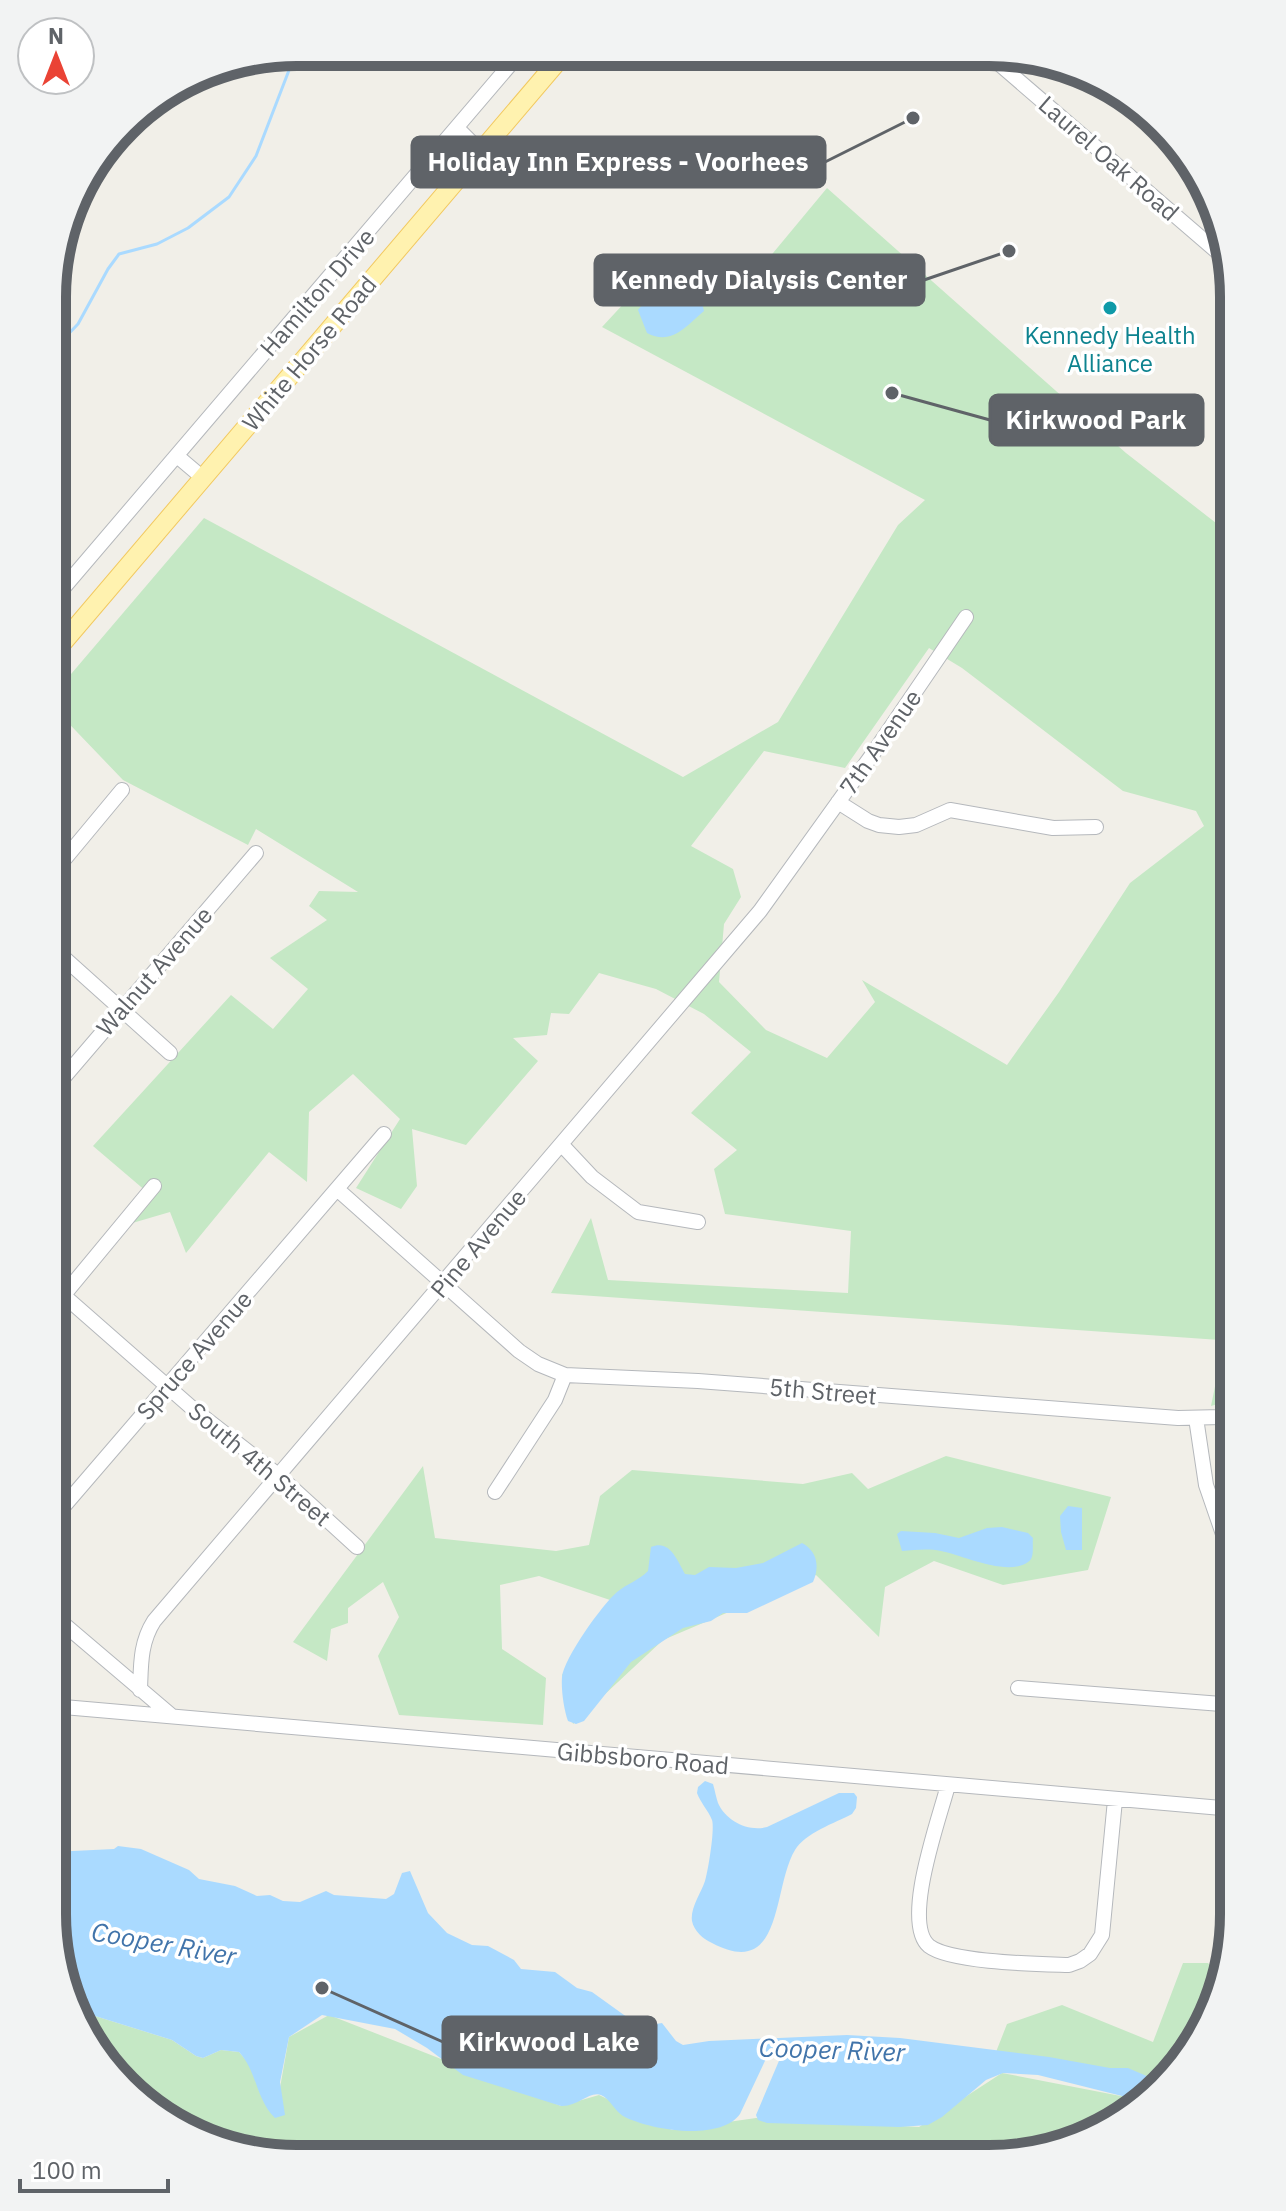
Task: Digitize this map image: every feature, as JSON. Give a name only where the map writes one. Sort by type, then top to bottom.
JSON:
[{"type":"main road","name":"White Horse Road","points":[[66,639],[554,66]]},
{"type":"street","name":"Hamilton Drive","points":[[66,585],[509,66]]},
{"type":"street","name":"Laurel Oak Road","points":[[1002,66],[1216,250]]},
{"type":"street","points":[[457,128],[481,152]]},
{"type":"street","points":[[177,456],[203,478]]},
{"type":"street","name":"7th Avenue","points":[[966,617],[838,802],[868,821],[889,826],[916,825],[950,810],[965,810],[1053,828],[1096,827]]},
{"type":"street","points":[[66,857],[122,790]]},
{"type":"street","name":"Pine Avenue","points":[[140,1690],[141,1653],[147,1632],[219,1543],[760,911],[838,802]]},
{"type":"street","name":"Walnut Avenue","points":[[66,1074],[256,853]]},
{"type":"street","points":[[66,960],[170,1053]]},
{"type":"street","name":"Spruce Avenue","points":[[66,1504],[384,1134]]},
{"type":"street","points":[[562,1145],[592,1177],[638,1212],[698,1222]]},
{"type":"street","points":[[66,1282],[154,1186]]},
{"type":"street","name":"5th Street","points":[[337,1189],[519,1351],[538,1364],[565,1375],[698,1381],[1196,1418],[1220,1415]]},
{"type":"street","name":"South 4th Street","points":[[66,1298],[167,1386],[278,1475],[357,1547]]},
{"type":"street","points":[[495,1492],[555,1400],[565,1375]]},
{"type":"street","points":[[1196,1418],[1206,1485],[1220,1525]]},
{"type":"street","points":[[66,1626],[172,1716]]},
{"type":"street","points":[[1018,1688],[1220,1704]]},
{"type":"street","name":"Gibbsboro Road","points":[[66,1707],[1220,1808]]},
{"type":"street","points":[[948,1785],[918,1901],[920,1927],[929,1945],[941,1952],[978,1959],[1069,1965],[1080,1961],[1097,1946],[1104,1921],[1115,1800]]},
{"type":"green space","points":[[827,188],[1126,453],[1220,526],[1220,1340],[551,1293],[591,1218],[608,1280],[848,1293],[851,1231],[725,1214],[714,1169],[737,1150],[691,1113],[751,1052],[704,1014],[656,989],[599,973],[569,1014],[551,1013],[547,1035],[513,1038],[538,1061],[466,1145],[412,1129],[417,1186],[401,1209],[356,1188],[400,1119],[353,1074],[309,1112],[307,1182],[269,1152],[186,1253],[170,1212],[129,1224],[147,1192],[93,1146],[231,995],[273,1029],[308,989],[270,958],[327,920],[309,906],[319,891],[358,892],[256,829],[248,845],[123,780],[66,721],[66,680],[204,518],[683,777],[778,722],[898,525],[925,500],[602,327],[666,258],[734,300]],"holes":[[[929,648],[962,668],[1123,791],[1196,811],[1204,826],[1130,883],[1007,1065],[862,980],[875,1002],[827,1058],[766,1030],[719,982],[724,924],[741,897],[733,869],[691,846],[764,751],[845,768]]]},
{"type":"green space","points":[[1220,1362],[1220,1403],[1211,1406]]},
{"type":"green space","points":[[946,1456],[1111,1497],[1088,1570],[1003,1585],[934,1561],[885,1587],[879,1637],[816,1575],[663,1640],[573,1724],[562,1675],[610,1600],[539,1576],[500,1585],[502,1649],[546,1678],[543,1725],[399,1715],[378,1656],[399,1617],[383,1582],[348,1608],[348,1623],[331,1629],[327,1661],[293,1642],[423,1466],[435,1538],[556,1551],[589,1545],[600,1496],[632,1470],[803,1484],[852,1473],[868,1489]]},
{"type":"green space","points":[[1183,1963],[1208,1963],[1213,1969],[1208,1988],[1189,2030],[1172,2055],[1129,2097],[996,2052],[1007,2024],[1062,2005],[1153,2042]]},
{"type":"green space","points":[[89,2014],[172,2040],[203,2058],[221,2050],[239,2052],[247,2061],[275,2116],[289,2037],[329,2015],[561,2106],[599,2095],[672,2130],[756,2118],[919,2127],[1002,2073],[1129,2098],[1091,2121],[1063,2133],[1034,2141],[989,2145],[267,2143],[208,2127],[169,2106],[123,2066]]},
{"type":"water","points":[[680,285],[690,298],[702,303],[704,311],[671,336],[647,333],[638,310]]},
{"type":"water","points":[[1068,1506],[1082,1508],[1082,1550],[1066,1550],[1060,1516]]},
{"type":"water","points":[[1002,1527],[1028,1533],[1033,1538],[1032,1555],[1028,1562],[1008,1567],[984,1564],[936,1550],[902,1551],[897,1534],[901,1531],[935,1533],[959,1538],[987,1528]]},
{"type":"water","points":[[802,1543],[811,1550],[816,1560],[813,1582],[747,1613],[723,1613],[711,1621],[683,1628],[631,1662],[584,1721],[576,1724],[568,1721],[563,1700],[564,1668],[585,1632],[610,1599],[648,1571],[651,1547],[658,1545],[668,1548],[685,1574],[695,1575],[709,1567],[736,1568],[763,1563]]},
{"type":"water","points":[[705,1781],[713,1784],[718,1803],[726,1815],[738,1824],[752,1828],[767,1827],[839,1793],[854,1793],[857,1797],[852,1814],[813,1834],[795,1850],[772,1925],[764,1940],[752,1950],[735,1951],[712,1943],[699,1934],[692,1921],[694,1906],[706,1876],[712,1841],[712,1820],[697,1793],[698,1787]]},
{"type":"water","name":"Cooper River","points":[[118,1846],[141,1849],[189,1870],[199,1879],[235,1886],[257,1896],[270,1895],[283,1901],[300,1902],[326,1891],[334,1895],[386,1899],[394,1894],[402,1873],[410,1871],[428,1913],[447,1933],[472,1945],[488,1946],[514,1960],[521,1969],[555,1972],[577,1988],[592,1992],[631,2020],[650,2025],[662,2023],[683,2045],[709,2041],[847,2035],[900,2038],[1128,2068],[1149,2080],[1129,2098],[1038,2075],[1003,2073],[986,2080],[928,2125],[767,2123],[758,2120],[756,2115],[784,2049],[771,2048],[740,2114],[730,2123],[717,2128],[684,2131],[649,2126],[623,2116],[601,2095],[561,2106],[463,2075],[395,2029],[322,2015],[289,2037],[280,2082],[285,2115],[275,2118],[264,2103],[250,2068],[239,2052],[221,2050],[203,2058],[172,2040],[89,2014],[70,1959],[66,1929],[66,1851],[114,1849]]},
{"type":"waterway","points":[[66,336],[78,324],[119,254],[157,244],[188,228],[229,197],[256,156],[290,66]]},
{"type":"place","name":"Holiday Inn Express - Voorhees","points":[[913,118]]},
{"type":"place","name":"Kennedy Dialysis Center","points":[[1009,251]]},
{"type":"place","name":"Kennedy Health Alliance","points":[[1110,308]]},
{"type":"place","name":"Kirkwood Park","points":[[892,393]]},
{"type":"place","name":"Kirkwood Lake","points":[[322,1988]]}]
